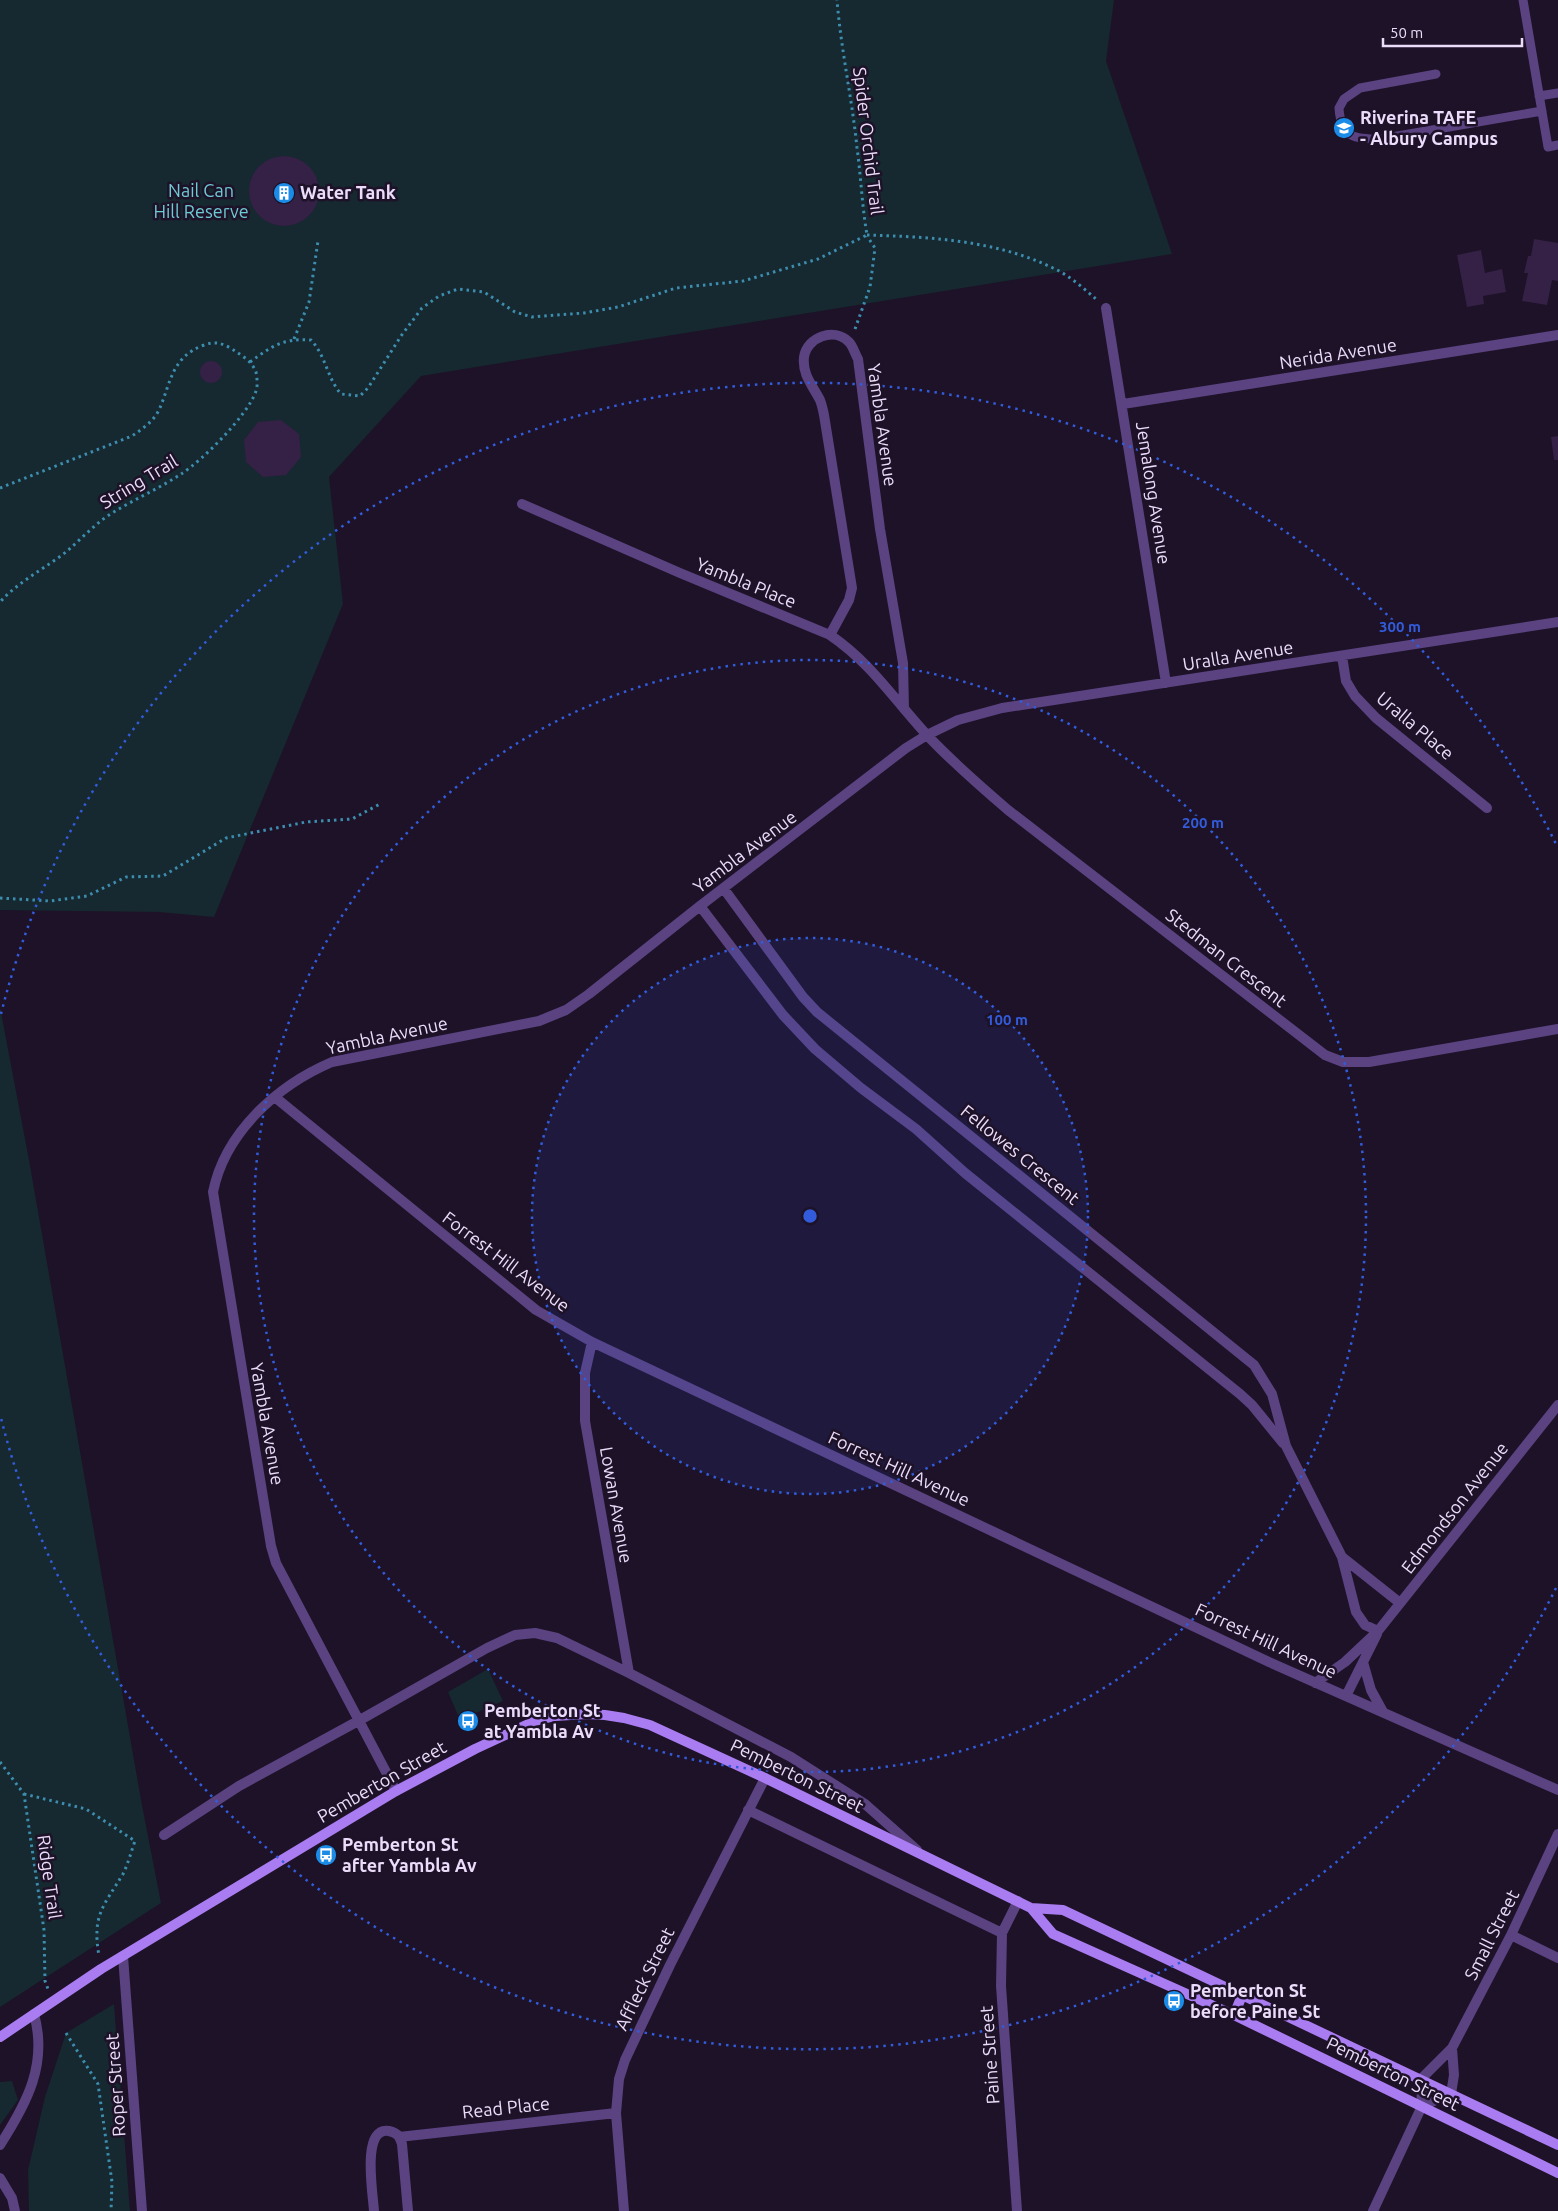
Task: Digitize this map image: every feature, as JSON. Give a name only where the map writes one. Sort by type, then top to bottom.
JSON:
[{"type":"main road","name":"Pemberton Street","points":[[0,2037],[101,1969],[396,1790],[474,1749],[535,1721],[571,1714],[624,1718],[650,1725],[765,1778],[1018,1901],[1031,1908],[1052,1934],[1234,2015],[1558,2173]]},
{"type":"main road","name":"Pemberton Street","points":[[1031,1908],[1063,1910],[1243,1993],[1450,2094],[1558,2144]]},
{"type":"main road","points":[[1234,2015],[1243,1993]]},
{"type":"street","name":"Jemalong Avenue","points":[[1106,308],[1123,404],[1166,683]]},
{"type":"street","points":[[830,635],[849,600],[852,588],[824,415],[821,401],[805,373],[804,358],[811,342],[818,337],[833,335],[850,342]]},
{"type":"street","name":"Nerida Avenue","points":[[1123,404],[1558,335]]},
{"type":"street","name":"Yambla Avenue","points":[[850,342],[858,359],[880,529],[903,663],[904,709]]},
{"type":"street","name":"Yambla Place","points":[[522,504],[830,635],[868,664],[927,735]]},
{"type":"street","name":"Uralla Avenue","points":[[927,735],[958,720],[1002,708],[1558,622]]},
{"type":"street","name":"Uralla Place","points":[[1342,656],[1346,681],[1355,696],[1376,718],[1488,808]]},
{"type":"street","name":"Yambla Avenue","points":[[396,1790],[276,1563],[271,1546],[214,1208],[213,1192],[216,1173],[242,1129],[276,1098],[308,1073],[332,1062],[539,1021],[552,1017],[590,994],[700,906],[906,748],[927,735]]},
{"type":"street","name":"Stedman Crescent","points":[[927,735],[964,772],[1008,810],[1325,1055],[1343,1062],[1369,1062],[1558,1029]]},
{"type":"street","name":"Fellowes Crescent","points":[[724,889],[803,997],[817,1012],[1254,1364],[1272,1394],[1286,1446],[1342,1557],[1356,1612],[1365,1626],[1378,1631]]},
{"type":"street","name":"Fellowes Crescent","points":[[700,906],[783,1015],[805,1040],[861,1088],[916,1129],[965,1173],[1240,1394],[1252,1405],[1286,1446]]},
{"type":"street","name":"Forrest Hill Avenue","points":[[276,1098],[536,1310],[592,1342],[1315,1683],[1558,1790]]},
{"type":"street","name":"Lowan Avenue","points":[[592,1342],[585,1373],[584,1421],[629,1673]]},
{"type":"street","name":"Edmondson Avenue","points":[[1315,1683],[1345,1662],[1378,1631],[1558,1404]]},
{"type":"street","name":"Fellowes Crescent","points":[[1342,1557],[1400,1603]]},
{"type":"street","name":"Edmondson Avenue","points":[[1346,1696],[1378,1631]]},
{"type":"street","name":"Pemberton Street","points":[[164,1835],[239,1786],[487,1648],[515,1635],[535,1633],[557,1638],[629,1673],[790,1757],[865,1804],[919,1853]]},
{"type":"street","points":[[1363,1662],[1371,1690],[1382,1712]]},
{"type":"street","name":"Affleck Street","points":[[624,2211],[616,2112],[619,2079],[635,2036],[765,1778]]},
{"type":"street","points":[[748,1810],[1002,1933]]},
{"type":"street","name":"Small Street","points":[[1421,2080],[1452,2048],[1511,1935],[1558,1834]]},
{"type":"street","name":"Paine Street","points":[[1017,2211],[1001,1986],[1002,1933],[1018,1901]]},
{"type":"street","points":[[1511,1935],[1558,1958]]},
{"type":"street","name":"Roper Street","points":[[123,1956],[142,2211]]},
{"type":"street","points":[[0,2145],[24,2105],[38,2061],[39,2042],[34,2014]]},
{"type":"street","points":[[1422,2106],[1450,2094],[1454,2074],[1452,2048]]},
{"type":"street","points":[[1373,2211],[1422,2106],[1421,2080]]},
{"type":"street","name":"Read Place","points":[[374,2211],[370,2158],[373,2138],[379,2132],[394,2132],[400,2137],[616,2112]]},
{"type":"street","points":[[400,2137],[408,2211]]},
{"type":"street","points":[[0,2178],[12,2198],[15,2211]]},
{"type":"lane","points":[[1523,0],[1548,146],[1558,145]]},
{"type":"lane","points":[[1436,74],[1360,88],[1351,92],[1339,108],[1340,120],[1346,132],[1358,139],[1380,139],[1542,111]]},
{"type":"lane","points":[[1540,96],[1558,93]]},
{"type":"path","name":"Spider Orchid Trail","points":[[294,339],[311,340],[319,350],[333,385],[341,394],[360,396],[368,388],[401,336],[422,308],[439,296],[458,289],[484,292],[515,312],[532,317],[584,313],[618,307],[676,288],[743,281],[818,259],[866,235],[857,148],[839,28],[837,0]]},
{"type":"path","points":[[866,235],[956,240],[1008,252],[1053,268],[1070,277],[1106,308]]},
{"type":"path","points":[[850,342],[870,287],[875,248],[866,235]]},
{"type":"path","points":[[0,488],[132,436],[150,424],[159,411],[166,389],[178,364],[188,352],[212,342],[223,344],[250,362],[271,347],[294,339],[309,302],[318,241]]},
{"type":"path","name":"String Trail","points":[[0,602],[8,593],[67,550],[105,518],[129,502],[181,474],[210,451],[243,412],[256,391],[257,379],[250,362]]},
{"type":"path","points":[[0,898],[50,901],[87,896],[126,877],[163,876],[226,838],[306,822],[352,819],[380,804]]},
{"type":"path","name":"Ridge Trail","points":[[0,1762],[24,1794],[44,1930],[45,1981],[52,2002]]},
{"type":"path","points":[[24,1794],[86,1809],[136,1842],[124,1872],[106,1899],[97,1919],[96,1935],[101,1969]]},
{"type":"path","points":[[66,2032],[98,2084],[112,2182],[111,2211]]},
{"type":"green space","name":"Nail Can Hill Reserve","points":[[0,0],[1114,0],[1106,61],[1172,254],[421,376],[329,477],[343,604],[214,917],[159,912],[0,910]]},
{"type":"green space","points":[[0,1007],[161,1903],[0,2007]]},
{"type":"green space","points":[[488,1669],[503,1701],[460,1720],[448,1692]]},
{"type":"green space","points":[[114,2004],[130,2211],[29,2211],[28,2170],[45,2097],[66,2033]]},
{"type":"green space","points":[[12,2081],[18,2100],[0,2125],[0,2082]]},
{"type":"building","name":"Water Tank","points":[[284,156],[297,159],[309,166],[316,178],[319,191],[316,204],[309,216],[297,223],[284,226],[271,223],[259,216],[252,204],[249,191],[252,178],[259,166],[271,159]]},
{"type":"building","points":[[1534,239],[1558,243],[1558,281],[1552,280],[1547,305],[1522,301],[1528,273],[1524,273],[1528,256],[1531,256]]},
{"type":"building","points":[[1481,250],[1485,273],[1502,269],[1506,292],[1483,296],[1484,304],[1467,307],[1457,255]]},
{"type":"building","points":[[211,361],[221,368],[222,372],[215,382],[211,383],[201,376],[200,372],[207,362]]},
{"type":"building","points":[[281,420],[299,434],[301,457],[286,475],[263,477],[246,462],[244,440],[258,422]]},
{"type":"building","points":[[1558,436],[1558,460],[1554,460],[1551,437]]},
{"type":"place","name":"Riverina TAFE - Albury Campus","points":[[1344,128]]},
{"type":"place","name":"Water Tank","points":[[284,193]]},
{"type":"place","name":"Pemberton St at Yambla Av","points":[[468,1721]]},
{"type":"place","name":"Pemberton St after Yambla Av","points":[[326,1855]]},
{"type":"place","name":"Pemberton St before Paine St","points":[[1174,2001]]}]
